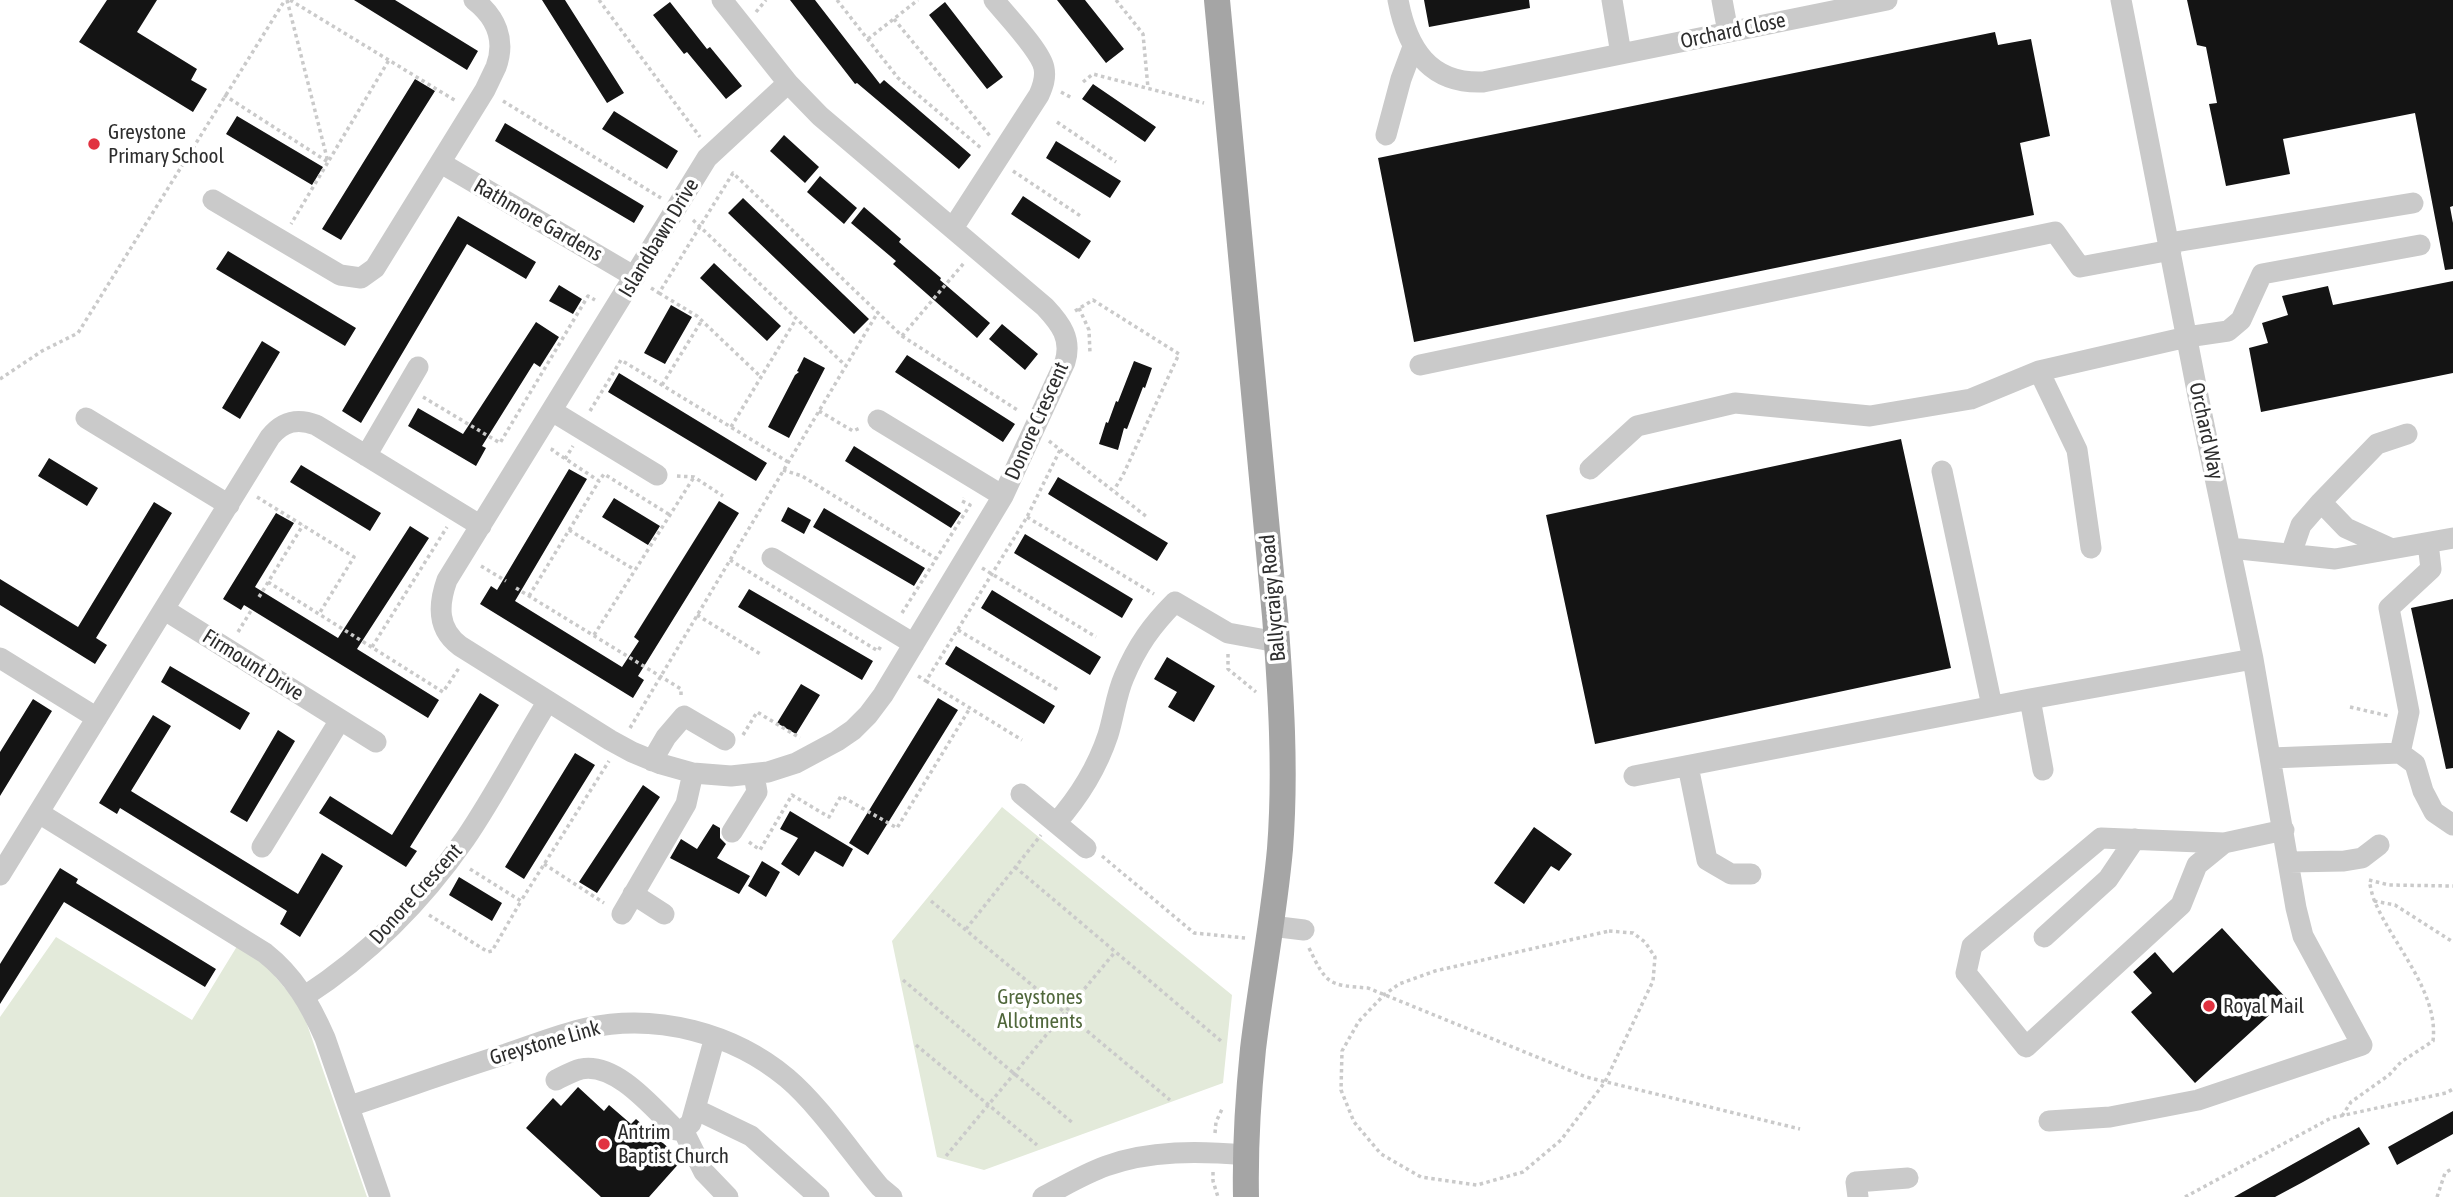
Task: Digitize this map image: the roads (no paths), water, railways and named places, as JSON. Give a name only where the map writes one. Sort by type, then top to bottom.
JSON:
[{"type":"main road","name":"Ballycraigy Road","points":[[1217,0],[1277,642],[1283,783],[1279,850],[1263,932],[1245,1155],[1246,1197]]},
{"type":"street","points":[[214,200],[340,275],[355,278],[372,271],[485,90],[498,61],[500,39],[492,18],[474,0]]},
{"type":"street","name":"Donore Crescent","points":[[447,580],[440,613],[451,638],[548,701],[610,753],[693,773],[754,775],[788,766],[814,755],[861,723],[901,666],[1003,496],[1068,353],[1068,342],[1058,322],[1034,296],[820,116],[788,83],[722,0]]},
{"type":"street","points":[[953,228],[1040,93],[1045,73],[1039,56],[994,0]]},
{"type":"street","points":[[1386,135],[1413,47],[1403,26],[1398,0]]},
{"type":"street","points":[[1612,0],[1621,54]]},
{"type":"street","points":[[1722,0],[1728,32]]},
{"type":"street","name":"Orchard Close","points":[[1413,47],[1439,72],[1451,79],[1483,82],[1728,32],[1845,4],[1887,0]]},
{"type":"street","name":"Orchard Way","points":[[2049,1121],[2110,1117],[2198,1100],[2362,1045],[2303,936],[2253,659],[2121,0]]},
{"type":"street","name":"Islandbawn Drive","points":[[447,580],[712,152],[788,83]]},
{"type":"street","name":"Rathmore Gardens","points":[[441,163],[635,277]]},
{"type":"street","points":[[1420,365],[2055,232],[2080,267],[2170,246],[2413,203]]},
{"type":"street","points":[[1590,469],[1637,426],[1735,403],[1870,416],[1972,399],[2039,371],[2187,337],[2228,331],[2241,320],[2262,274],[2420,245]]},
{"type":"street","points":[[366,456],[418,367]]},
{"type":"street","points":[[2039,371],[2077,450],[2091,548]]},
{"type":"street","points":[[552,411],[657,475]]},
{"type":"street","points":[[86,418],[235,496]]},
{"type":"street","name":"Donore Crescent","points":[[878,420],[1003,496]]},
{"type":"street","points":[[0,875],[270,437],[278,429],[289,422],[303,421],[316,425],[481,526]]},
{"type":"street","points":[[2291,554],[2301,525],[2377,444],[2407,434]]},
{"type":"street","points":[[1942,471],[1992,706]]},
{"type":"street","points":[[2321,502],[2346,528],[2392,549]]},
{"type":"street","points":[[2230,548],[2335,559],[2453,538]]},
{"type":"street","points":[[2400,753],[2409,712],[2389,608],[2431,569],[2428,543]]},
{"type":"street","points":[[772,558],[914,644]]},
{"type":"street","points":[[1056,823],[1076,800],[1096,765],[1108,735],[1123,679],[1137,649],[1151,626],[1175,602],[1228,633],[1277,642]]},
{"type":"street","name":"Firmount Drive","points":[[165,610],[376,743]]},
{"type":"street","points":[[0,658],[97,718]]},
{"type":"street","points":[[1634,776],[1992,706],[2253,659]]},
{"type":"street","points":[[2030,699],[2043,770]]},
{"type":"street","name":"Donore Crescent","points":[[305,996],[353,962],[412,904],[451,857],[466,837],[548,701]]},
{"type":"street","points":[[652,761],[666,737],[684,716],[734,738]]},
{"type":"street","points":[[262,847],[340,720]]},
{"type":"street","points":[[2271,758],[2400,753],[2414,764],[2434,812],[2453,825]]},
{"type":"street","points":[[1688,766],[1707,860],[1731,874],[1751,874]]},
{"type":"street","points":[[622,914],[687,804],[693,773]]},
{"type":"street","points":[[732,832],[757,792],[754,775]]},
{"type":"street","points":[[1021,794],[1086,848]]},
{"type":"street","points":[[39,813],[265,953],[287,972],[305,996],[325,1038],[380,1197]]},
{"type":"street","points":[[2224,843],[2197,864],[2181,905],[2026,1047],[1966,973],[1972,946],[2101,838],[2224,843],[2284,830]]},
{"type":"street","points":[[2045,937],[2108,879],[2135,839]]},
{"type":"street","points":[[2289,862],[2344,861],[2371,851]]},
{"type":"street","points":[[633,894],[664,914]]},
{"type":"street","points":[[1263,932],[1304,930]]},
{"type":"street","name":"Greystone Link","points":[[349,1105],[585,1028],[608,1025],[684,1028],[715,1037],[760,1059],[787,1079],[805,1096],[891,1197]]},
{"type":"street","points":[[556,1080],[582,1069],[603,1069],[623,1081],[676,1130],[683,1130],[691,1123],[715,1037]]},
{"type":"street","points":[[695,1109],[751,1136],[819,1197]]},
{"type":"street","points":[[683,1130],[704,1172],[728,1197]]},
{"type":"street","points":[[1043,1197],[1117,1162],[1168,1154],[1245,1155]]},
{"type":"street","points":[[1858,1197],[1856,1182],[1908,1178]]},
{"type":"place","name":"Greystone Primary School","points":[[94,144]]},
{"type":"place","name":"Royal Mail","points":[[2209,1006]]},
{"type":"place","name":"Antrim Baptist Church","points":[[604,1144]]},
{"type":"park label","name":"Greystones Allotments","points":[[1040,1009]]}]
